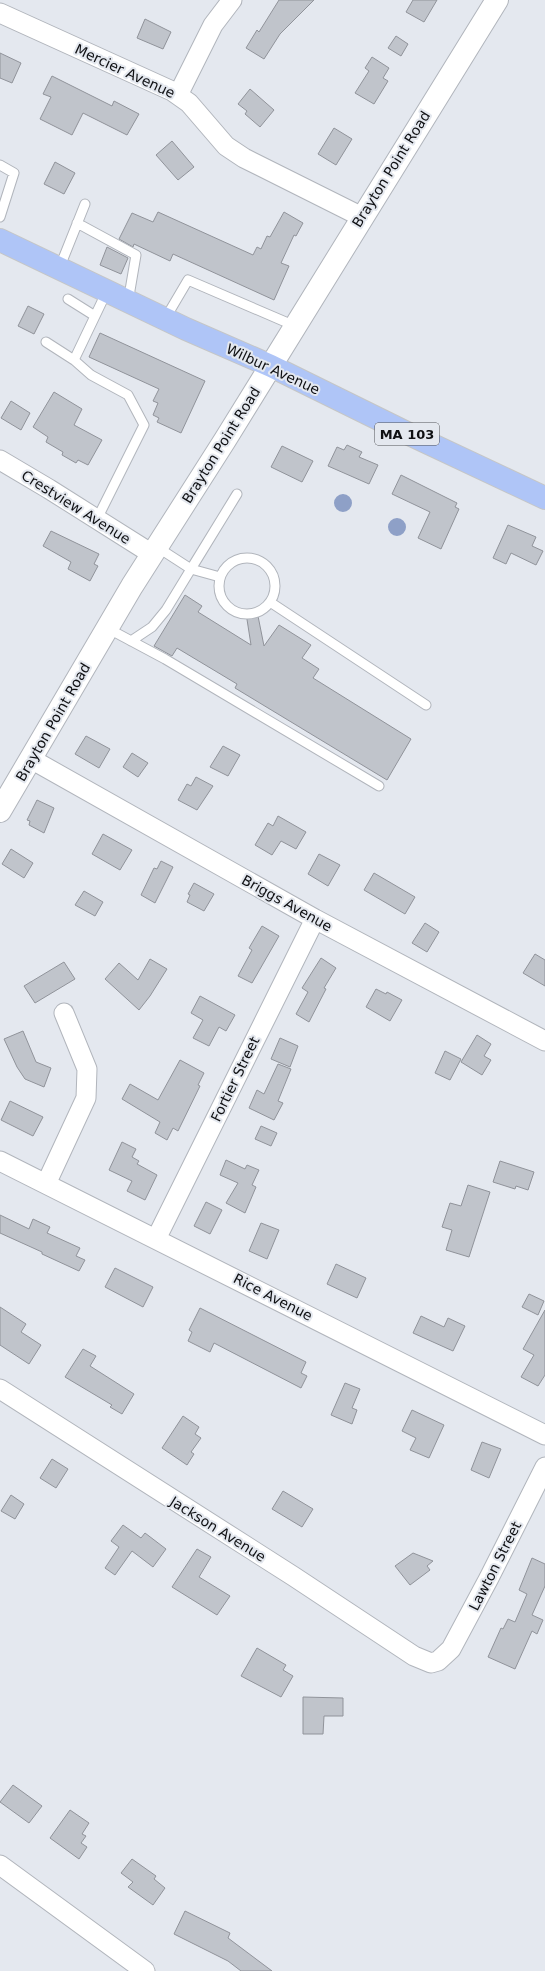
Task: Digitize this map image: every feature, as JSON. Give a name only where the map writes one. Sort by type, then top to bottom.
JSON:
[{"type":"main road","name":"Wilbur Avenue","points":[[0,240],[128,302],[271,366],[408,434],[545,498]]},
{"type":"street","points":[[178,95],[213,25],[232,0]]},
{"type":"street","name":"Brayton Point Road","points":[[0,811],[154,551],[271,366],[362,216],[497,0]]},
{"type":"street","name":"Mercier Avenue","points":[[0,13],[178,95],[189,103],[226,146],[244,158],[362,216]]},
{"type":"street","name":"Crestview Avenue","points":[[0,460],[97,519],[154,551]]},
{"type":"street","name":"Briggs Avenue","points":[[31,759],[315,919],[545,1041]]},
{"type":"street","name":"Fortier Street","points":[[156,1239],[315,919]]},
{"type":"street","points":[[46,1184],[86,1098],[87,1069],[64,1013]]},
{"type":"street","name":"Rice Avenue","points":[[0,1161],[545,1435]]},
{"type":"street","name":"Jackson Avenue","points":[[0,1389],[294,1576],[414,1656],[431,1663],[438,1661]]},
{"type":"street","name":"Lawton Street","points":[[438,1661],[451,1649],[545,1467]]},
{"type":"street","points":[[0,1865],[144,1971]]},
{"type":"lane","points":[[0,165],[14,173],[0,217]]},
{"type":"lane","points":[[59,269],[85,204]]},
{"type":"lane","points":[[77,223],[136,255],[128,302]]},
{"type":"lane","points":[[165,319],[188,280],[295,326]]},
{"type":"lane","points":[[74,360],[107,291]]},
{"type":"lane","points":[[68,299],[95,316]]},
{"type":"lane","points":[[46,342],[74,360],[91,375],[128,395],[144,425],[97,519]]},
{"type":"lane","points":[[131,641],[152,627],[166,610],[237,494]]},
{"type":"lane","points":[[154,551],[191,569],[220,577]]},
{"type":"lane","points":[[243,558],[259,561],[271,572],[274,579],[273,595],[270,602],[257,612],[250,614],[234,611],[228,607],[219,593],[220,577],[223,570],[236,560],[243,558]]},
{"type":"lane","points":[[270,602],[426,705]]},
{"type":"lane","points":[[108,628],[379,786]]},
{"type":"water","points":[[343,494],[349,497],[352,503],[349,509],[343,512],[337,509],[334,503],[337,497]]},
{"type":"water","points":[[397,518],[403,521],[406,527],[403,533],[397,536],[391,533],[388,527],[391,521]]},
{"type":"building","points":[[279,0],[314,0],[280,34],[264,59],[246,48],[257,30],[259,32]]},
{"type":"building","points":[[413,0],[437,0],[424,22],[406,12]]},
{"type":"building","points":[[145,19],[171,32],[163,49],[137,38]]},
{"type":"building","points":[[396,36],[408,44],[401,56],[388,48]]},
{"type":"building","points":[[0,53],[21,63],[12,83],[0,78]]},
{"type":"building","points":[[372,57],[389,68],[383,78],[388,81],[374,104],[355,93],[369,71],[365,68]]},
{"type":"building","points":[[52,76],[112,106],[114,101],[139,114],[127,135],[83,113],[72,135],[40,119],[51,97],[43,94]]},
{"type":"building","points":[[250,89],[274,110],[260,127],[245,114],[247,111],[238,104]]},
{"type":"building","points":[[334,128],[352,139],[336,165],[318,154]]},
{"type":"building","points":[[172,141],[194,167],[178,180],[156,155]]},
{"type":"building","points":[[55,162],[75,173],[64,194],[44,184]]},
{"type":"building","points":[[158,212],[253,255],[257,247],[261,249],[267,236],[270,237],[284,212],[303,223],[296,236],[294,235],[281,263],[289,266],[274,300],[173,254],[170,261],[134,244],[133,247],[119,239],[132,213],[153,222]]},
{"type":"building","points":[[107,247],[128,258],[121,274],[100,265]]},
{"type":"building","points":[[28,306],[44,314],[34,334],[18,326]]},
{"type":"building","points":[[100,333],[205,381],[181,433],[157,422],[159,418],[153,415],[158,403],[153,401],[159,389],[89,357]]},
{"type":"building","points":[[54,392],[82,409],[74,425],[102,440],[88,465],[78,460],[76,463],[62,455],[63,452],[46,442],[48,437],[33,427]]},
{"type":"building","points":[[11,401],[30,413],[21,430],[1,418]]},
{"type":"building","points":[[347,445],[362,452],[359,457],[378,465],[369,484],[328,466],[337,447],[344,450]]},
{"type":"building","points":[[282,446],[313,461],[302,482],[271,467]]},
{"type":"building","points":[[401,475],[457,503],[455,507],[459,509],[441,549],[418,538],[430,512],[392,494]]},
{"type":"building","points":[[508,525],[536,537],[532,546],[543,551],[536,565],[511,553],[506,564],[493,558]]},
{"type":"building","points":[[51,531],[99,554],[94,564],[98,566],[90,581],[68,569],[71,562],[43,546]]},
{"type":"building","points":[[185,595],[202,606],[198,612],[251,645],[246,613],[257,611],[264,646],[279,625],[311,645],[302,658],[319,669],[313,678],[411,739],[387,780],[235,688],[237,684],[177,648],[172,656],[154,646]]},
{"type":"building","points":[[86,736],[110,749],[99,768],[75,754]]},
{"type":"building","points":[[223,746],[240,755],[228,776],[210,767]]},
{"type":"building","points":[[132,753],[148,763],[138,777],[123,767]]},
{"type":"building","points":[[196,777],[213,786],[197,810],[178,800],[187,784],[191,786]]},
{"type":"building","points":[[37,800],[54,808],[44,833],[29,825],[30,821],[27,820]]},
{"type":"building","points":[[278,816],[306,832],[296,849],[281,841],[272,855],[255,845],[268,823],[273,826]]},
{"type":"building","points":[[103,834],[132,850],[120,870],[92,854]]},
{"type":"building","points":[[11,849],[33,863],[24,878],[2,864]]},
{"type":"building","points":[[319,854],[340,865],[328,886],[308,874]]},
{"type":"building","points":[[161,861],[173,867],[155,903],[141,895],[154,868],[157,869]]},
{"type":"building","points":[[374,873],[415,897],[405,914],[364,890]]},
{"type":"building","points":[[194,883],[214,894],[204,911],[187,902],[190,895],[188,894]]},
{"type":"building","points":[[84,891],[103,902],[95,916],[75,905]]},
{"type":"building","points":[[425,923],[439,932],[427,952],[412,943]]},
{"type":"building","points":[[262,926],[279,936],[252,983],[238,976],[252,950],[249,948]]},
{"type":"building","points":[[535,954],[545,960],[545,986],[523,973]]},
{"type":"building","points":[[321,958],[336,968],[324,988],[326,989],[309,1022],[296,1014],[308,992],[302,988]]},
{"type":"building","points":[[150,959],[167,969],[139,1010],[105,979],[119,963],[138,980]]},
{"type":"building","points":[[64,962],[75,979],[35,1003],[24,986]]},
{"type":"building","points":[[376,989],[386,994],[387,992],[402,1000],[390,1021],[366,1007]]},
{"type":"building","points":[[200,996],[235,1015],[226,1031],[219,1027],[209,1046],[193,1038],[203,1020],[191,1013]]},
{"type":"building","points":[[23,1031],[36,1062],[51,1068],[44,1087],[25,1079],[17,1067],[4,1039]]},
{"type":"building","points":[[477,1035],[491,1044],[484,1056],[491,1060],[482,1075],[461,1062]]},
{"type":"building","points":[[280,1038],[298,1046],[290,1067],[271,1059]]},
{"type":"building","points":[[445,1051],[461,1059],[450,1080],[435,1073]]},
{"type":"building","points":[[180,1060],[204,1073],[198,1085],[200,1086],[178,1131],[173,1128],[167,1140],[155,1133],[160,1122],[122,1099],[130,1084],[158,1100]]},
{"type":"building","points":[[278,1064],[291,1069],[278,1101],[283,1103],[274,1120],[249,1108],[257,1090],[264,1094]]},
{"type":"building","points":[[10,1101],[43,1117],[33,1136],[1,1120]]},
{"type":"building","points":[[261,1126],[277,1133],[271,1146],[255,1139]]},
{"type":"building","points":[[122,1142],[136,1149],[132,1157],[139,1161],[137,1164],[157,1175],[145,1200],[127,1191],[132,1181],[109,1170]]},
{"type":"building","points":[[226,1160],[245,1169],[247,1165],[259,1170],[252,1185],[256,1187],[245,1213],[226,1203],[238,1183],[220,1175]]},
{"type":"building","points":[[500,1161],[534,1172],[528,1190],[516,1186],[515,1189],[493,1182]]},
{"type":"building","points":[[468,1185],[490,1192],[469,1257],[446,1250],[452,1230],[442,1227],[450,1203],[461,1206]]},
{"type":"building","points":[[206,1202],[222,1210],[210,1234],[194,1226]]},
{"type":"building","points":[[0,1215],[29,1229],[33,1219],[50,1227],[47,1233],[80,1248],[76,1256],[85,1260],[79,1271],[0,1233]]},
{"type":"building","points":[[261,1223],[279,1230],[267,1259],[249,1251]]},
{"type":"building","points":[[336,1264],[366,1278],[357,1298],[327,1284]]},
{"type":"building","points":[[115,1268],[153,1287],[143,1307],[105,1287]]},
{"type":"building","points":[[529,1294],[544,1301],[538,1315],[522,1307]]},
{"type":"building","points":[[0,1307],[26,1324],[21,1332],[41,1345],[29,1364],[0,1345]]},
{"type":"building","points":[[200,1308],[306,1362],[301,1373],[307,1376],[301,1388],[214,1343],[210,1352],[188,1341],[192,1332],[189,1330]]},
{"type":"building","points":[[545,1310],[545,1375],[538,1386],[521,1377],[534,1355],[523,1349]]},
{"type":"building","points":[[421,1316],[444,1327],[448,1318],[465,1326],[453,1351],[413,1333]]},
{"type":"building","points":[[83,1349],[96,1356],[90,1366],[134,1394],[122,1414],[110,1407],[112,1405],[65,1377]]},
{"type":"building","points":[[345,1383],[360,1389],[352,1408],[357,1410],[352,1424],[331,1415]]},
{"type":"building","points":[[412,1410],[444,1425],[429,1458],[410,1450],[416,1438],[402,1431]]},
{"type":"building","points":[[183,1416],[199,1427],[195,1434],[201,1438],[191,1452],[194,1454],[187,1465],[162,1448]]},
{"type":"building","points":[[482,1442],[501,1449],[489,1478],[471,1470]]},
{"type":"building","points":[[52,1459],[68,1469],[56,1488],[40,1478]]},
{"type":"building","points":[[283,1491],[313,1509],[302,1527],[272,1509]]},
{"type":"building","points":[[11,1495],[24,1504],[15,1519],[1,1511]]},
{"type":"building","points":[[123,1525],[141,1538],[145,1533],[166,1549],[153,1567],[132,1551],[115,1575],[105,1568],[119,1547],[111,1541]]},
{"type":"building","points":[[197,1549],[211,1557],[199,1577],[230,1596],[217,1615],[172,1587]]},
{"type":"building","points":[[413,1553],[433,1561],[427,1566],[430,1570],[410,1585],[395,1566]]},
{"type":"building","points":[[532,1558],[545,1564],[545,1586],[532,1615],[543,1620],[537,1634],[532,1631],[515,1669],[488,1657],[501,1628],[503,1629],[508,1619],[515,1622],[527,1594],[519,1590]]},
{"type":"building","points":[[257,1648],[286,1665],[283,1670],[293,1676],[281,1697],[241,1676]]},
{"type":"building","points":[[303,1697],[343,1698],[343,1716],[324,1716],[323,1734],[303,1734]]},
{"type":"building","points":[[13,1785],[42,1806],[29,1823],[0,1802]]},
{"type":"building","points":[[70,1810],[89,1823],[82,1834],[86,1836],[81,1843],[87,1847],[79,1859],[50,1838]]},
{"type":"building","points":[[132,1859],[156,1876],[154,1879],[165,1888],[153,1905],[128,1887],[133,1882],[121,1873]]},
{"type":"building","points":[[185,1911],[230,1933],[228,1938],[272,1971],[241,1971],[228,1961],[174,1934]]}]
